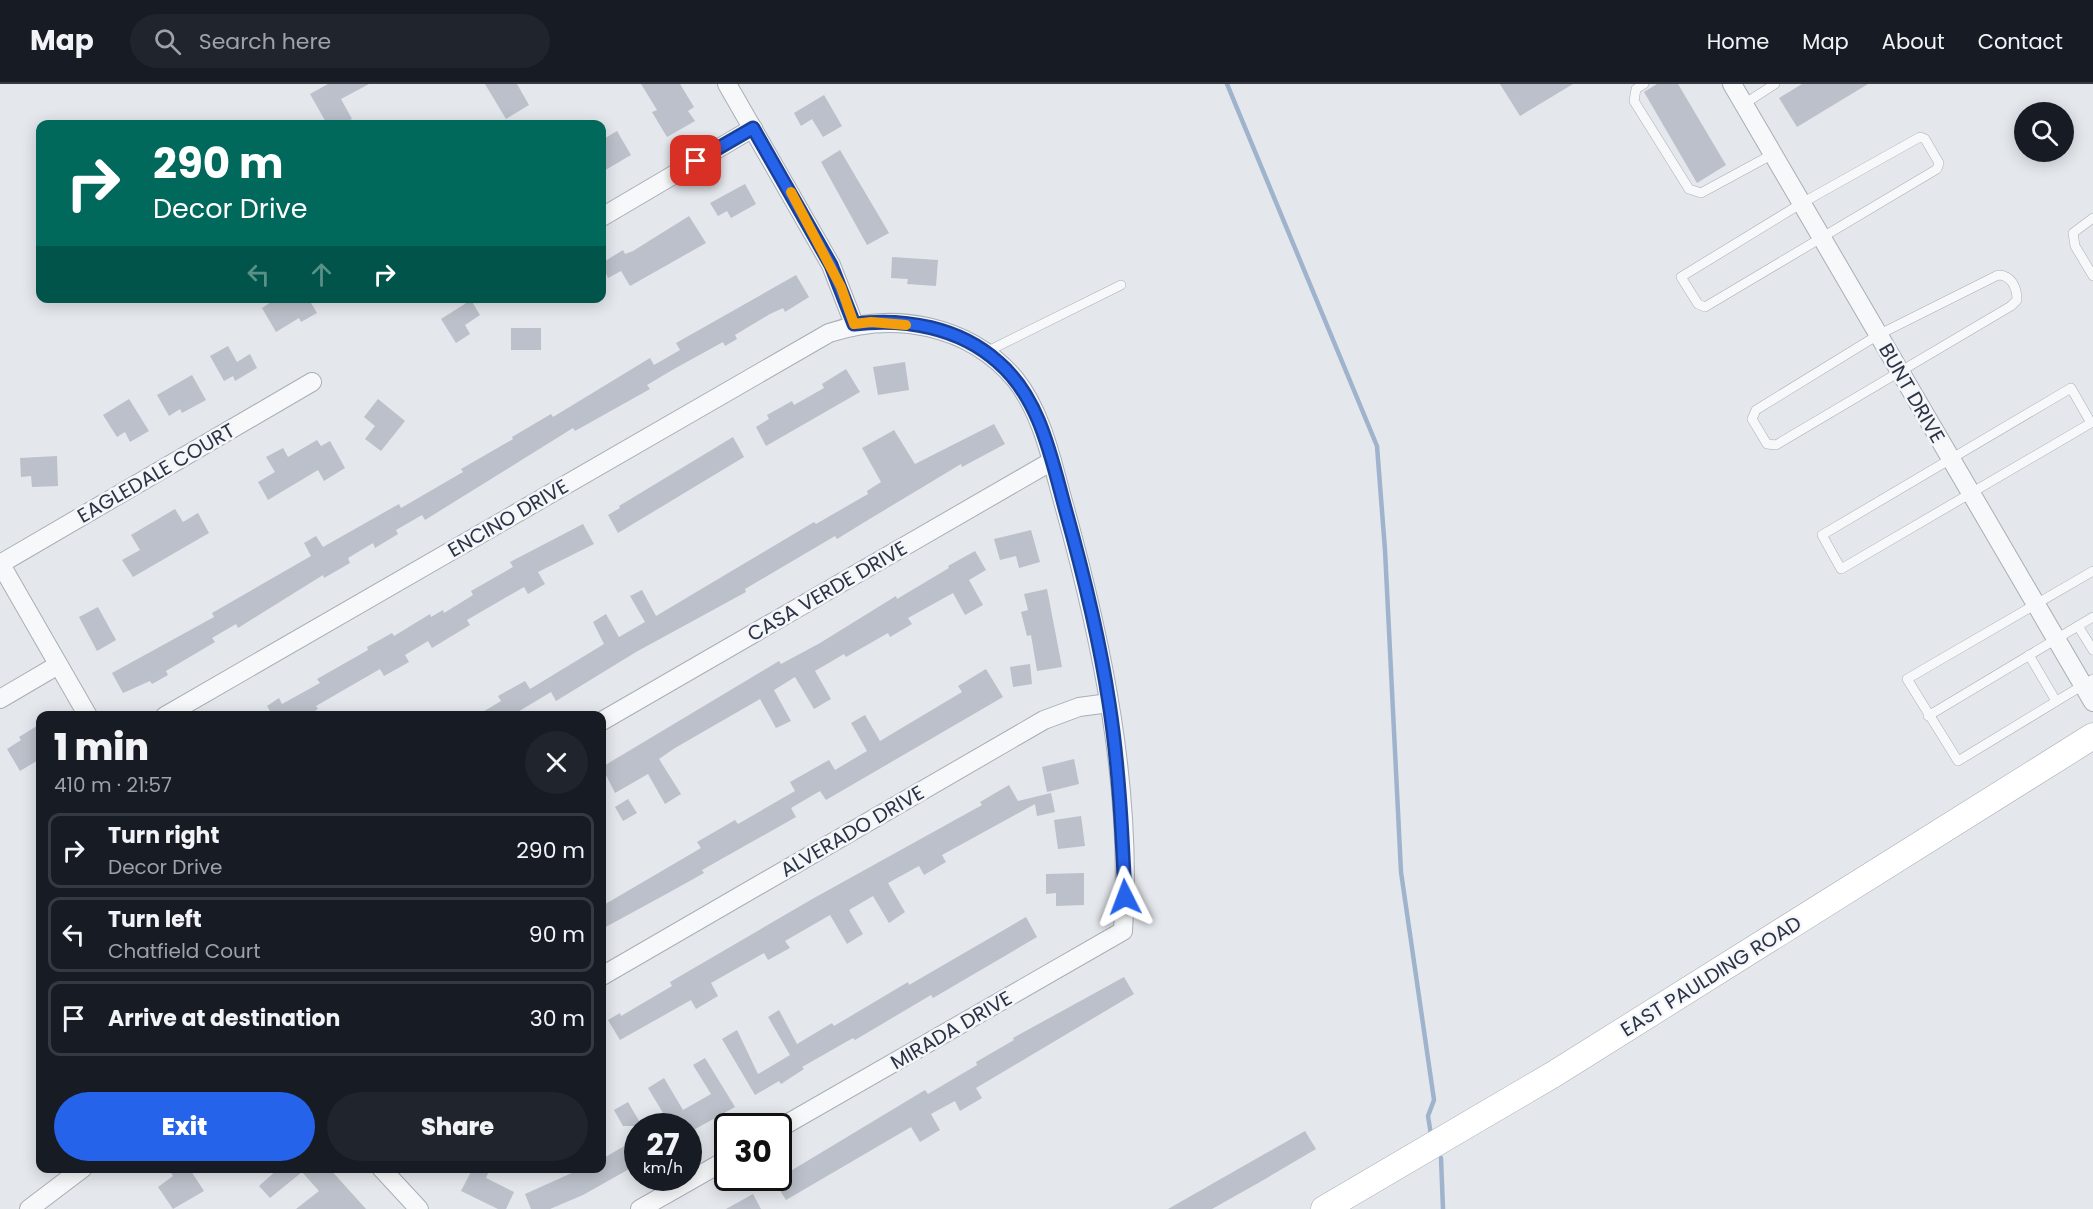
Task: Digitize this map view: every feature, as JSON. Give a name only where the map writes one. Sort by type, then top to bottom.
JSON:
[{"type":"main road","name":"EAST PAULDING ROAD","points":[[1324,1209],[1554,1074],[2093,736]]},
{"type":"street","points":[[727,84],[831,265],[854,324]]},
{"type":"street","name":"BUNT DRIVE","points":[[1732,84],[2055,639],[2088,682],[2093,702]]},
{"type":"street","points":[[606,215],[753,128]]},
{"type":"street","name":"ENCINO DRIVE","points":[[174,711],[829,333],[854,324],[871,322],[930,327],[959,335],[1000,363],[1025,393],[1052,461],[1084,577],[1109,703],[1120,791],[1125,897],[1123,931]]},
{"type":"street","name":"EAGLEDALE COURT","points":[[0,563],[312,382]]},
{"type":"street","name":"CASA VERDE DRIVE","points":[[606,719],[1052,461]]},
{"type":"street","points":[[0,563],[85,711]]},
{"type":"street","points":[[0,699],[58,665]]},
{"type":"street","name":"ALVERADO DRIVE","points":[[606,974],[1044,720],[1079,707],[1109,703]]},
{"type":"street","name":"MIRADA DRIVE","points":[[792,1121],[1123,931]]},
{"type":"street","points":[[640,1209],[714,1167]]},
{"type":"street","points":[[29,1209],[76,1173]]},
{"type":"street","points":[[386,1173],[419,1209]]},
{"type":"lane","points":[[1644,84],[1636,89],[1634,101],[1689,189],[1701,193],[1773,154]]},
{"type":"lane","points":[[1744,104],[1775,84]]},
{"type":"lane","points":[[1920,137],[1925,139],[1939,163],[1936,169],[1822,239],[1705,307],[1698,304],[1681,277],[1802,203],[1920,137]]},
{"type":"lane","points":[[2093,218],[2073,232],[2075,246],[2093,276]]},
{"type":"lane","points":[[2005,275],[2011,278],[2017,294],[2017,300],[2011,306],[1776,445],[1767,444],[1752,419],[1756,410],[1878,335],[1989,279],[2005,275]]},
{"type":"lane","points":[[986,352],[1121,285]]},
{"type":"lane","points":[[2071,388],[2091,423],[1841,569],[1822,535],[1950,459],[2071,388]]},
{"type":"lane","points":[[2088,682],[1958,761],[1907,679],[2093,571]]},
{"type":"lane","points":[[1928,716],[2093,617]]},
{"type":"lane","points":[[2078,626],[2093,650]]},
{"type":"lane","points":[[2029,655],[2056,701]]},
{"type":"building","points":[[328,84],[369,84],[341,99],[352,119],[350,120],[325,120],[310,94]]},
{"type":"building","points":[[485,84],[517,84],[529,105],[506,119]]},
{"type":"building","points":[[641,84],[680,84],[694,107],[688,111],[695,121],[667,137],[652,112],[657,110]]},
{"type":"building","points":[[1500,84],[1573,84],[1520,116]]},
{"type":"building","points":[[1657,84],[1678,84],[1726,165],[1697,183],[1644,92]]},
{"type":"building","points":[[1802,84],[1868,84],[1797,127],[1779,98]]},
{"type":"building","points":[[824,95],[842,126],[823,137],[812,119],[801,126],[794,113]]},
{"type":"building","points":[[617,131],[631,155],[606,170],[606,138]]},
{"type":"building","points":[[840,150],[889,233],[867,245],[821,162]]},
{"type":"building","points":[[745,184],[756,204],[731,218],[727,211],[718,216],[710,203]]},
{"type":"building","points":[[689,216],[706,243],[630,286],[621,271],[608,278],[606,261],[623,250],[625,254]]},
{"type":"building","points":[[892,257],[938,260],[936,286],[907,284],[908,279],[891,278]]},
{"type":"building","points":[[796,275],[809,297],[785,312],[783,308],[770,314],[735,335],[737,339],[725,346],[723,342],[674,369],[647,385],[650,389],[575,431],[573,428],[425,520],[422,515],[396,530],[398,534],[375,548],[373,543],[348,558],[350,563],[324,578],[323,575],[238,628],[236,624],[212,638],[215,642],[166,671],[168,675],[152,684],[150,681],[123,693],[112,673],[214,617],[212,613],[311,556],[304,543],[316,536],[323,547],[399,504],[401,508],[463,472],[461,469],[551,414],[553,417],[650,358],[654,365],[680,350],[676,343]]},
{"type":"building","points":[[270,303],[311,303],[317,313],[301,322],[299,318],[276,332],[262,308]]},
{"type":"building","points":[[466,303],[473,303],[480,315],[465,325],[470,334],[456,343],[441,319]]},
{"type":"building","points":[[511,328],[541,328],[541,350],[511,350]]},
{"type":"building","points":[[228,346],[237,362],[250,354],[257,368],[235,381],[233,376],[224,381],[210,356]]},
{"type":"building","points":[[905,362],[909,390],[878,395],[873,367]]},
{"type":"building","points":[[846,369],[860,392],[766,446],[756,427],[769,419],[767,415],[792,401],[794,405],[824,388],[822,384]]},
{"type":"building","points":[[192,375],[206,400],[182,413],[180,409],[169,416],[157,395]]},
{"type":"building","points":[[129,399],[149,431],[130,442],[125,432],[117,437],[103,415]]},
{"type":"building","points":[[378,399],[405,421],[381,451],[365,439],[375,426],[364,417]]},
{"type":"building","points":[[994,424],[1005,444],[962,467],[961,464],[837,539],[835,536],[745,589],[746,592],[636,652],[556,701],[551,692],[519,711],[484,711],[501,701],[498,696],[525,681],[530,689],[604,644],[593,622],[606,614],[619,637],[645,622],[630,596],[642,590],[656,616],[814,522],[816,524],[868,494],[867,491],[881,482],[862,448],[894,430],[915,464]]},
{"type":"building","points":[[733,437],[744,457],[618,533],[608,515],[620,508],[619,506]]},
{"type":"building","points":[[317,440],[321,446],[330,441],[345,468],[324,481],[318,470],[268,500],[258,482],[275,472],[266,457],[283,448],[288,457]]},
{"type":"building","points":[[57,456],[58,486],[32,487],[31,476],[21,477],[20,458]]},
{"type":"building","points":[[175,509],[183,522],[198,513],[209,533],[133,577],[122,560],[140,550],[131,535]]},
{"type":"building","points":[[583,524],[594,544],[538,572],[545,584],[528,594],[524,587],[467,620],[470,625],[432,648],[428,641],[405,655],[409,662],[384,676],[380,669],[316,706],[318,709],[315,711],[270,711],[267,706],[279,698],[282,704],[320,683],[317,679],[368,650],[367,647],[392,633],[394,636],[430,614],[431,617],[443,610],[444,613],[473,595],[471,591],[513,567],[510,562]]},
{"type":"building","points":[[1031,530],[1040,562],[1019,568],[1016,556],[1000,560],[994,539]]},
{"type":"building","points":[[975,551],[986,570],[969,580],[983,605],[965,615],[953,593],[908,618],[912,624],[890,637],[888,633],[846,657],[844,654],[815,671],[831,699],[814,709],[795,677],[774,690],[791,721],[776,728],[760,699],[675,748],[659,759],[681,794],[665,804],[648,774],[615,793],[606,775],[606,765],[779,661],[781,664],[896,596],[897,599],[949,568],[948,566]]},
{"type":"building","points":[[1047,589],[1062,667],[1037,671],[1031,635],[1027,636],[1021,612],[1028,610],[1024,594]]},
{"type":"building","points":[[98,607],[116,640],[97,651],[79,617]]},
{"type":"building","points":[[1030,664],[1032,684],[1013,687],[1010,667]]},
{"type":"building","points":[[986,669],[1003,697],[826,800],[820,791],[791,808],[796,817],[702,870],[704,873],[606,927],[606,904],[701,848],[697,842],[735,820],[738,824],[795,791],[790,782],[829,760],[835,770],[867,751],[851,723],[865,715],[880,741],[962,692],[958,686]]},
{"type":"building","points":[[36,726],[36,761],[20,771],[7,749],[21,740],[19,737]]},
{"type":"building","points":[[1074,759],[1079,784],[1047,792],[1042,767]]},
{"type":"building","points":[[1009,785],[1018,801],[1051,793],[1055,812],[1037,816],[1035,804],[942,855],[946,862],[924,875],[919,866],[888,883],[905,912],[889,923],[873,896],[849,910],[863,934],[847,944],[830,915],[785,941],[790,948],[768,960],[764,953],[711,983],[718,996],[696,1009],[691,1000],[620,1040],[608,1020],[620,1013],[621,1016],[672,986],[670,982],[814,898],[982,805],[980,802]]},
{"type":"building","points":[[628,799],[637,813],[623,821],[615,807]]},
{"type":"building","points":[[1081,816],[1085,846],[1058,849],[1054,820]]},
{"type":"building","points":[[1084,873],[1084,905],[1056,906],[1056,893],[1046,894],[1046,874]]},
{"type":"building","points":[[1026,917],[1037,937],[933,998],[931,995],[855,1040],[853,1038],[802,1067],[804,1069],[781,1084],[779,1081],[755,1095],[722,1039],[737,1030],[758,1074],[790,1055],[768,1017],[779,1010],[797,1044],[832,1023],[834,1026],[908,982],[909,985]]},
{"type":"building","points":[[1124,977],[1134,994],[976,1088],[982,1098],[960,1111],[955,1101],[931,1114],[940,1130],[920,1142],[911,1127],[786,1200],[780,1191],[792,1191],[792,1170],[925,1090],[928,1094],[977,1065],[976,1062],[1014,1040],[1013,1038]]},
{"type":"building","points":[[705,1058],[735,1107],[724,1113],[714,1113],[714,1119],[702,1125],[702,1113],[663,1113],[648,1088],[664,1078],[683,1110],[711,1094],[693,1065]]},
{"type":"building","points":[[628,1102],[634,1113],[624,1113],[623,1126],[614,1110]]},
{"type":"building","points":[[1305,1131],[1316,1149],[1260,1182],[1212,1209],[1168,1209]]},
{"type":"building","points":[[624,1146],[624,1172],[583,1195],[550,1209],[531,1209],[525,1194],[572,1173],[606,1173],[606,1157]]},
{"type":"building","points":[[171,1173],[192,1173],[204,1191],[173,1209],[158,1187],[173,1176]]},
{"type":"building","points":[[273,1173],[301,1173],[270,1198],[259,1186]]},
{"type":"building","points":[[303,1173],[334,1173],[366,1209],[296,1209],[319,1191]]},
{"type":"building","points":[[470,1173],[488,1173],[486,1178],[514,1192],[506,1209],[498,1209],[461,1191]]},
{"type":"building","points":[[753,1194],[761,1209],[726,1209]]},
{"type":"waterway","points":[[1227,84],[1377,446],[1385,550],[1401,872],[1434,1100],[1428,1116],[1431,1135]]},
{"type":"waterway","points":[[1441,1158],[1443,1209]]},
{"type":"slow traffic","points":[[791,192],[831,265],[854,324],[871,322],[906,325]]},
{"type":"route","points":[[696,161],[753,128],[831,265],[854,324],[871,322],[930,327],[959,335],[971,341],[1000,363],[1025,393],[1040,424],[1052,461],[1084,577],[1100,649],[1120,791],[1125,897]]}]
